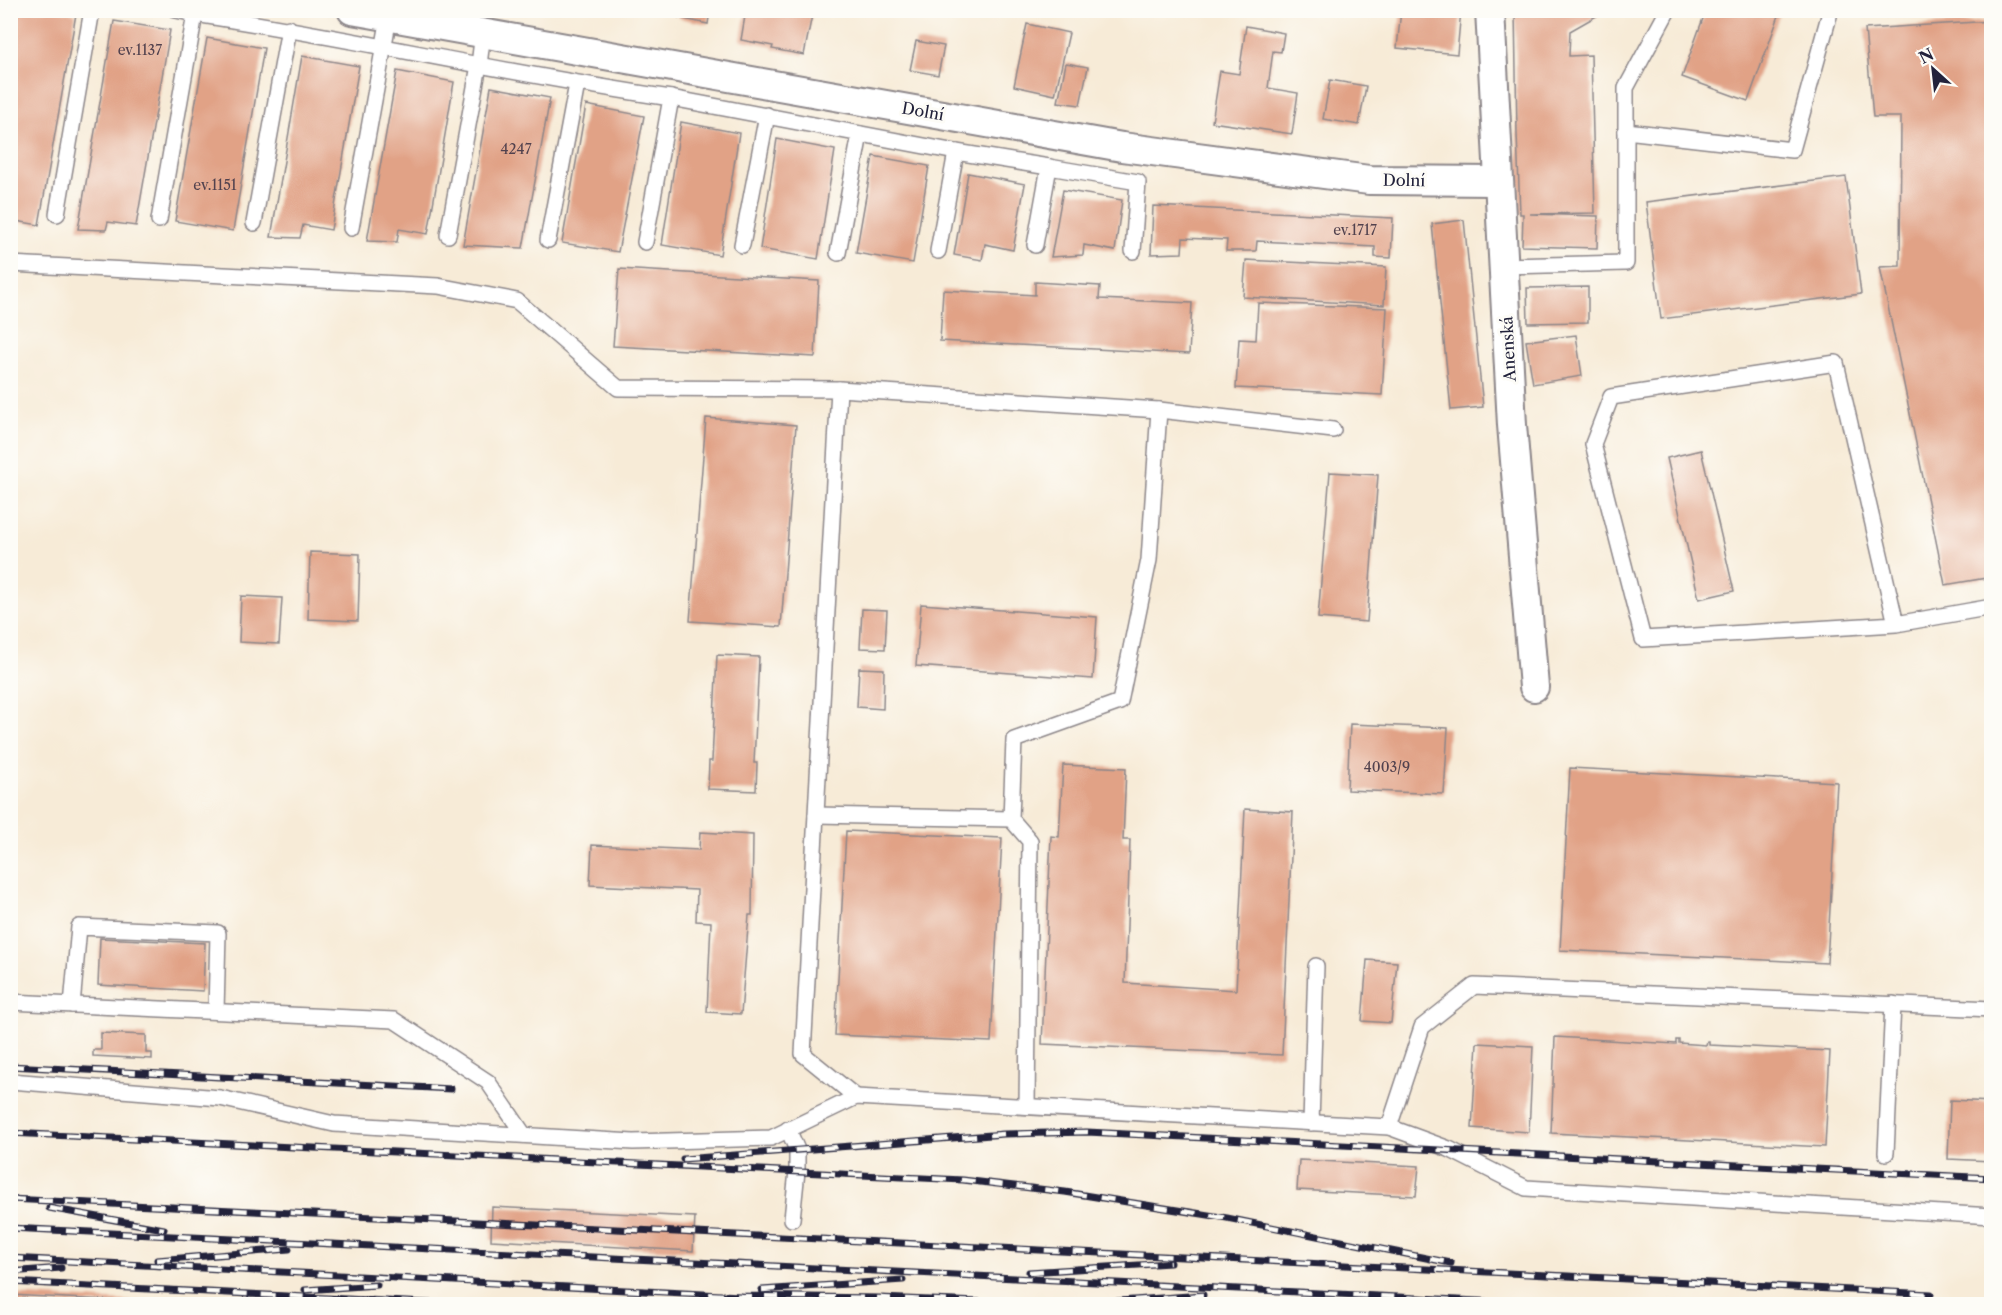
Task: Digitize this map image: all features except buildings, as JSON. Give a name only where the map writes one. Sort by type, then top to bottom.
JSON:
[{"type":"street","name":"Dolní","points":[[352,10],[1122,147],[1369,180],[1498,181]]},
{"type":"street","name":"Anenská","points":[[1490,10],[1512,425],[1534,687]]},
{"type":"lane","points":[[57,214],[92,10]]},
{"type":"lane","points":[[177,10],[289,28],[576,84],[671,98],[956,152],[1138,182],[1133,251]]},
{"type":"lane","points":[[1503,266],[1626,263],[1626,88],[1668,10]]},
{"type":"lane","points":[[159,220],[195,14]]},
{"type":"lane","points":[[1626,131],[1792,150],[1829,16]]},
{"type":"lane","points":[[351,228],[389,17]]},
{"type":"lane","points":[[254,223],[289,28]]},
{"type":"lane","points":[[448,235],[483,32]]},
{"type":"lane","points":[[548,240],[576,84]]},
{"type":"lane","points":[[645,242],[671,98]]},
{"type":"lane","points":[[742,245],[766,115]]},
{"type":"lane","points":[[838,253],[860,134]]},
{"type":"lane","points":[[938,251],[956,152]]},
{"type":"lane","points":[[1035,245],[1049,167]]},
{"type":"lane","points":[[10,264],[438,286],[517,301],[618,388],[840,389],[1159,410],[1333,430]]},
{"type":"lane","points":[[1896,624],[1836,363],[1611,397],[1593,444],[1643,639],[1896,624],[1992,607]]},
{"type":"lane","points":[[840,389],[803,1054],[856,1097]]},
{"type":"lane","points":[[1027,1106],[1030,840],[1011,819],[1014,740],[1120,702],[1149,561],[1159,410]]},
{"type":"lane","points":[[816,815],[1011,819]]},
{"type":"lane","points":[[72,1005],[79,927],[218,933],[216,1011]]},
{"type":"lane","points":[[1311,1123],[1316,966]]},
{"type":"lane","points":[[1389,1127],[1422,1027],[1474,986],[1992,1009]]},
{"type":"lane","points":[[10,1002],[394,1020],[488,1082],[524,1135]]},
{"type":"lane","points":[[1886,1153],[1893,1004]]},
{"type":"lane","points":[[10,1081],[220,1098],[334,1124],[633,1142],[771,1137],[856,1097],[1389,1127],[1449,1149],[1526,1188],[1992,1216]]},
{"type":"lane","points":[[788,1129],[797,1150],[792,1219]]},
{"type":"railway","points":[[10,1066],[451,1089]]},
{"type":"railway","points":[[683,1159],[1004,1134],[1087,1132],[1992,1178]]},
{"type":"railway","points":[[10,1133],[963,1180],[1065,1192],[1227,1218],[1451,1263]]},
{"type":"railway","points":[[10,1199],[1931,1294]]},
{"type":"railway","points":[[49,1208],[164,1229]]},
{"type":"railway","points":[[10,1228],[1538,1304]]},
{"type":"railway","points":[[157,1260],[289,1249]]},
{"type":"railway","points":[[10,1258],[741,1296],[1033,1304]]},
{"type":"railway","points":[[1029,1272],[1170,1263]]},
{"type":"railway","points":[[10,1272],[61,1268]]},
{"type":"railway","points":[[762,1290],[903,1280]]},
{"type":"railway","points":[[10,1282],[446,1304]]},
{"type":"railway","points":[[305,1290],[377,1285]]},
{"type":"railway","points":[[1078,1304],[1203,1295]]}]
